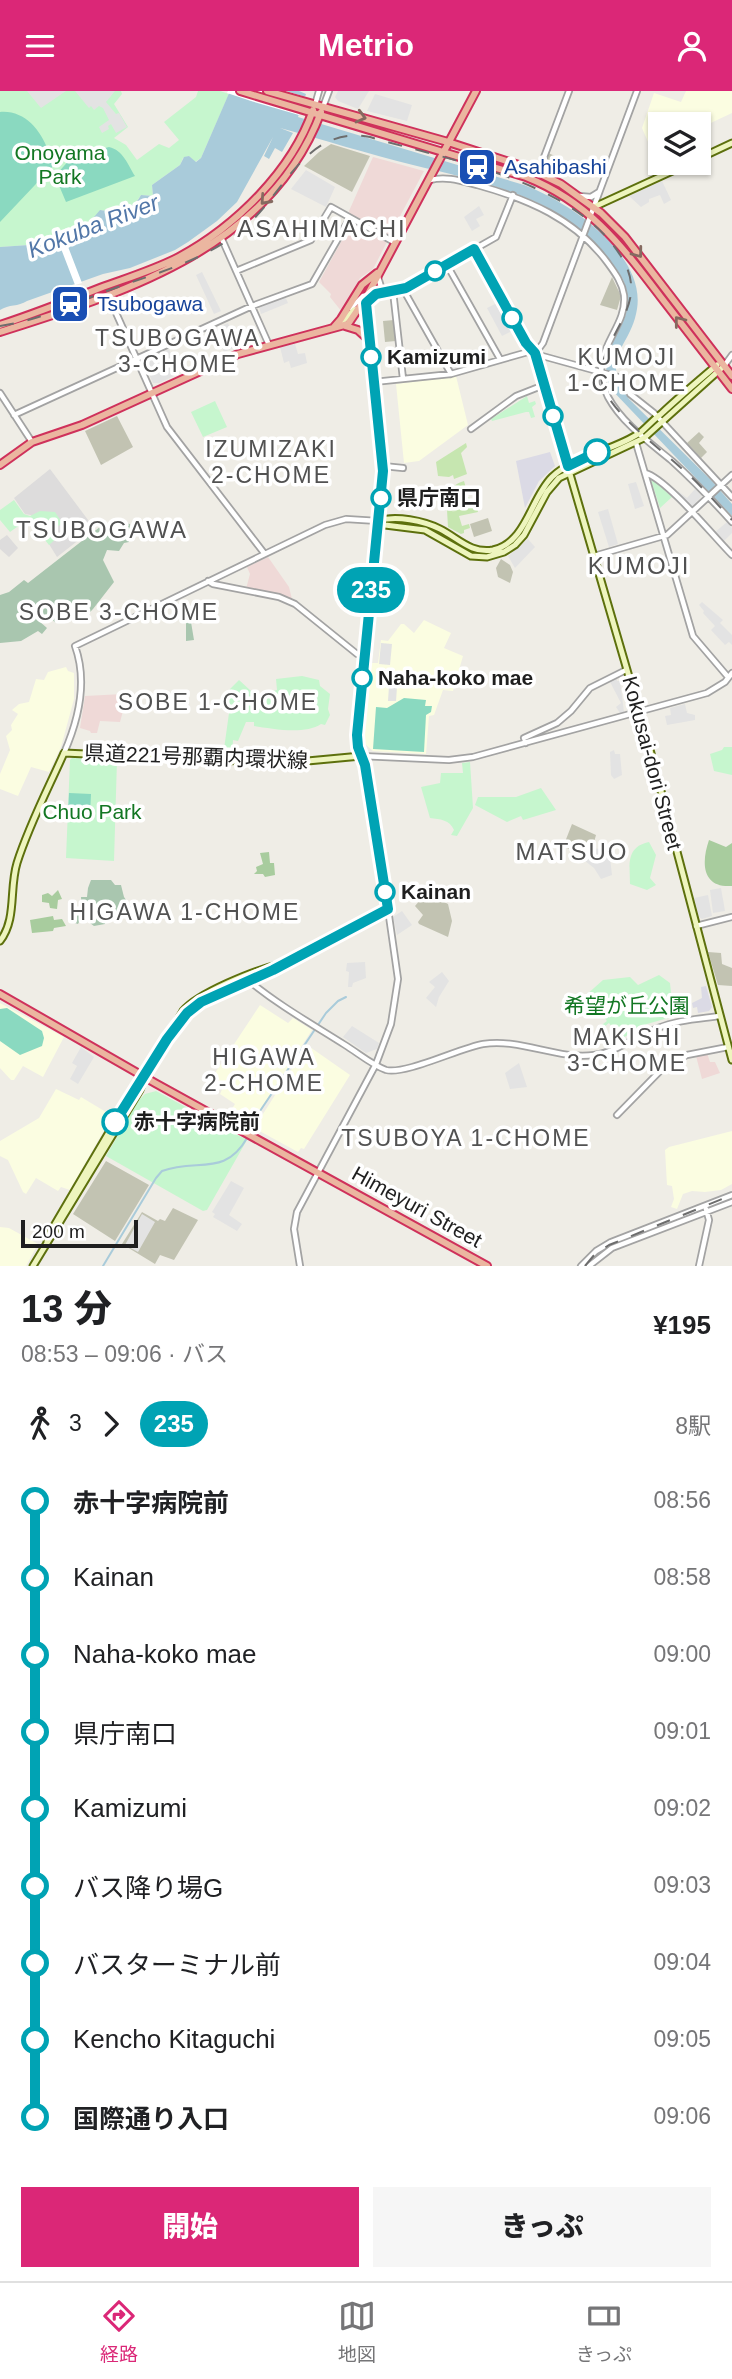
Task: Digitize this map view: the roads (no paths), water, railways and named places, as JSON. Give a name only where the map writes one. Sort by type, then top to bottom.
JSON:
[{"type":"highway","points":[[240,91],[302,106]]},
{"type":"highway","points":[[267,91],[315,114],[537,181],[570,199],[626,252],[732,389]]},
{"type":"highway","points":[[345,326],[364,305],[375,275],[476,91]]},
{"type":"highway","points":[[0,332],[106,290],[219,235],[265,201],[290,170],[315,114],[323,107],[448,142],[538,173],[580,196],[625,237],[726,360],[732,376]]},
{"type":"highway","points":[[335,326],[358,290],[375,275]]},
{"type":"highway","points":[[0,325],[106,290]]},
{"type":"highway","points":[[0,465],[32,442],[78,427],[238,354],[335,326],[358,330],[369,340]]},
{"type":"highway","name":"Himeyuri Street","points":[[0,994],[487,1266]]},
{"type":"main road","points":[[711,153],[732,143]]},
{"type":"main road","points":[[594,207],[664,175]]},
{"type":"main road","name":"Kokusai-dori Street","points":[[474,249],[526,343],[535,353],[639,712],[732,1060]]},
{"type":"main road","points":[[33,1266],[140,1090],[167,1039],[195,1005],[341,936],[388,909],[357,730],[383,467],[364,305],[335,326]]},
{"type":"main road","points":[[379,521],[386,519],[424,523],[470,548],[495,549],[516,535],[545,484],[556,473],[636,443],[726,360]]},
{"type":"main road","points":[[568,469],[645,433]]},
{"type":"main road","name":"県道221号那覇内環状線","points":[[0,941],[9,922],[15,874],[21,853],[64,753],[286,763],[361,756]]},
{"type":"street","points":[[315,114],[319,91]]},
{"type":"street","points":[[323,107],[329,91]]},
{"type":"street","points":[[538,173],[569,91]]},
{"type":"street","points":[[535,353],[543,343],[637,91]]},
{"type":"street","points":[[429,180],[446,177],[513,195],[548,211],[584,234],[592,243],[616,274],[624,293],[622,315],[604,350],[603,372],[610,399],[619,413],[645,433],[710,495],[732,522]]},
{"type":"street","points":[[580,196],[591,197],[600,192]]},
{"type":"street","points":[[345,313],[364,305],[376,294],[403,289],[498,235],[513,195]]},
{"type":"street","points":[[236,271],[311,240],[331,207],[394,242]]},
{"type":"street","points":[[14,415],[252,306],[313,283],[350,218]]},
{"type":"street","points":[[219,235],[269,345]]},
{"type":"street","points":[[446,265],[500,359]]},
{"type":"street","points":[[375,275],[381,286],[391,291]]},
{"type":"street","points":[[403,289],[451,374]]},
{"type":"street","points":[[106,290],[172,436],[264,553]]},
{"type":"street","points":[[391,291],[403,379]]},
{"type":"street","points":[[374,382],[451,374],[526,352],[622,378],[630,394],[732,497]]},
{"type":"street","points":[[471,429],[516,396],[544,385]]},
{"type":"street","points":[[0,393],[32,442]]},
{"type":"street","points":[[361,756],[458,759],[707,693],[730,675],[693,636],[636,443]]},
{"type":"street","points":[[383,467],[403,468]]},
{"type":"street","points":[[645,473],[653,476],[692,512],[732,555]]},
{"type":"street","points":[[594,556],[663,536],[732,475]]},
{"type":"street","points":[[64,753],[80,705],[80,670],[75,646],[264,553],[338,520],[379,521]]},
{"type":"street","points":[[208,581],[279,597],[295,604],[356,654],[364,656]]},
{"type":"street","points":[[525,740],[566,715],[590,688],[626,670]]},
{"type":"street","points":[[549,727],[552,736]]},
{"type":"street","points":[[299,1266],[295,1220],[376,1064],[391,1024],[397,990],[395,949],[388,909]]},
{"type":"street","points":[[696,926],[732,917]]},
{"type":"street","points":[[247,979],[387,1070],[400,1070],[472,1047],[496,1043],[570,1055],[595,1055],[671,1023],[720,1016]]},
{"type":"street","points":[[617,1115],[664,1066],[687,1055],[728,1047]]},
{"type":"street","points":[[590,1266],[612,1248],[706,1209],[732,1195]]},
{"type":"street","points":[[581,1266],[596,1251],[611,1242],[732,1202]]},
{"type":"street","points":[[699,1266],[709,1220],[706,1209]]},
{"type":"water","name":"Kokuba River","points":[[230,91],[299,91],[306,94],[298,117],[524,185],[561,203],[600,232],[617,250],[637,289],[634,322],[616,362],[620,384],[629,399],[732,504],[732,516],[610,388],[606,372],[607,358],[623,323],[628,297],[624,282],[606,256],[566,219],[543,206],[466,178],[280,128],[293,133],[282,152],[275,148],[269,159],[264,156],[273,137],[237,202],[188,242],[130,268],[103,274],[0,310],[0,247],[29,245],[89,223],[100,210],[123,209],[134,204],[141,195],[153,196],[152,185],[180,165],[184,157],[189,156],[196,162],[201,158]]},
{"type":"waterway","points":[[250,1133],[260,1111],[326,1013],[346,997]]},
{"type":"waterway","points":[[103,1266],[162,1171],[220,1162],[229,1158],[247,1138]]},
{"type":"railway","points":[[0,326],[54,311],[178,266],[212,250],[258,215],[298,165],[312,152],[329,141],[348,136],[370,137],[466,163],[530,186],[587,219],[610,241],[626,265],[631,293],[624,317],[602,364],[603,387],[627,420],[694,479],[732,520]]},
{"type":"railway","points":[[585,1266],[595,1254],[609,1245],[732,1195]]},
{"type":"place","name":"Asahibashi","points":[[477,167]]},
{"type":"place","name":"Tsubogawa","points":[[70,304]]},
{"type":"place","name":"Kamizumi","points":[[371,357]]},
{"type":"place","name":"県庁南口","points":[[381,498]]},
{"type":"place","name":"Naha-koko mae","points":[[362,678]]},
{"type":"place","name":"Kainan","points":[[385,892]]},
{"type":"place","name":"赤十字病院前","points":[[115,1122]]},
{"type":"district","name":"ASAHIMACHI","points":[[322,229]]},
{"type":"district","name":"TSUBOGAWA 3-CHOME","points":[[178,351]]},
{"type":"district","name":"KUMOJI 1-CHOME","points":[[627,370]]},
{"type":"district","name":"IZUMIZAKI 2-CHOME","points":[[271,462]]},
{"type":"district","name":"TSUBOGAWA","points":[[102,530]]},
{"type":"district","name":"KUMOJI","points":[[639,566]]},
{"type":"district","name":"SOBE 3-CHOME","points":[[119,612]]},
{"type":"district","name":"SOBE 1-CHOME","points":[[218,702]]},
{"type":"district","name":"MATSUO","points":[[572,852]]},
{"type":"district","name":"HIGAWA 1-CHOME","points":[[185,912]]},
{"type":"district","name":"MAKISHI 3-CHOME","points":[[627,1050]]},
{"type":"district","name":"HIGAWA 2-CHOME","points":[[264,1070]]},
{"type":"district","name":"TSUBOYA 1-CHOME","points":[[466,1138]]},
{"type":"park label","name":"Onoyama Park","points":[[60,165]]},
{"type":"park label","name":"Chuo Park","points":[[92,812]]},
{"type":"park label","name":"希望が丘公園","points":[[627,1006]]}]
